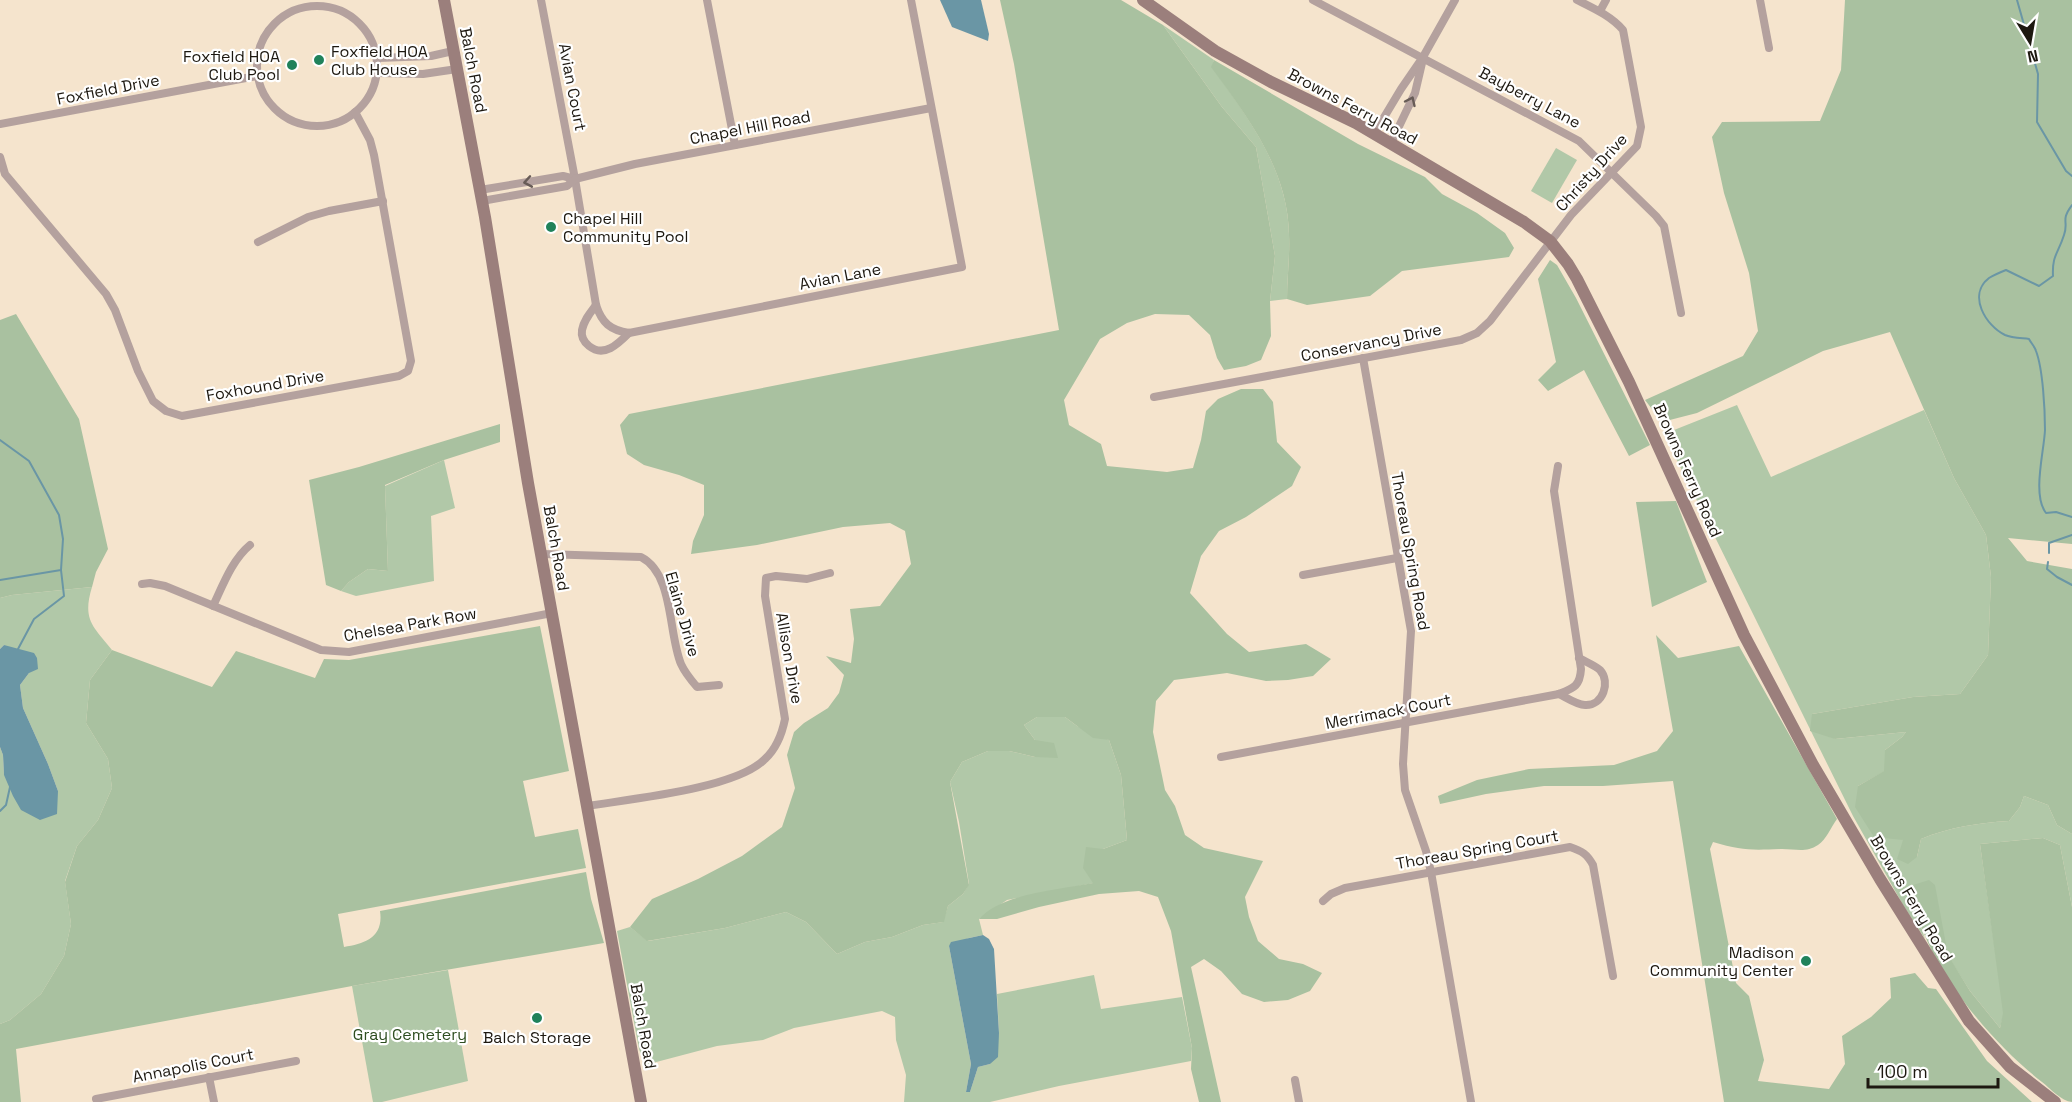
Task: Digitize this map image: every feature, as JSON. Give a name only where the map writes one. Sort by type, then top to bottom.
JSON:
[{"type":"street","name":"Balch Road","points":[[444,0],[481,196],[521,441],[641,1102]]},
{"type":"street","name":"Avian Court","points":[[542,0],[575,179]]},
{"type":"street","points":[[707,0],[735,145]]},
{"type":"street","name":"Avian Lane","points":[[629,333],[963,267],[911,0]]},
{"type":"street","name":"Browns Ferry Road","points":[[1143,0],[1215,51],[1391,143],[1524,222],[1550,242],[1577,279],[1629,382],[1744,635],[1813,765],[1926,954],[1969,1021],[2010,1067],[2055,1102]]},
{"type":"street","name":"Bayberry Lane","points":[[1313,0],[1580,141],[1664,226],[1681,313]]},
{"type":"street","points":[[1374,134],[1401,88],[1424,57],[1455,0]]},
{"type":"street","name":"Christy Drive","points":[[1550,242],[1571,215],[1637,146],[1641,127],[1625,37],[1618,24],[1577,0]]},
{"type":"street","points":[[1600,12],[1606,0]]},
{"type":"street","points":[[1760,0],[1769,48]]},
{"type":"street","points":[[334,4],[343,10],[359,22],[372,39],[378,58],[378,73],[368,97],[355,112],[346,118],[316,126],[289,119],[271,106],[263,94],[257,76],[262,43],[273,27],[293,12],[307,7],[334,4]]},
{"type":"street","points":[[378,58],[423,57],[453,51]]},
{"type":"street","points":[[1391,143],[1415,93],[1424,57]]},
{"type":"street","points":[[378,73],[423,74],[457,69]]},
{"type":"street","name":"Foxfield Drive","points":[[0,124],[257,76]]},
{"type":"street","name":"Chapel Hill Road","points":[[481,196],[567,186],[575,179],[635,164],[931,108]]},
{"type":"street","name":"Foxhound Drive","points":[[0,158],[5,174],[106,294],[115,310],[138,371],[153,400],[166,411],[182,416],[399,376],[408,371],[411,361],[383,201],[370,140],[355,112]]},
{"type":"street","points":[[575,179],[600,318],[616,331],[629,333]]},
{"type":"street","points":[[258,242],[308,217],[383,201]]},
{"type":"street","name":"Conservancy Drive","points":[[1154,398],[1461,340],[1477,333],[1490,321],[1550,242]]},
{"type":"street","points":[[596,305],[584,321],[581,333],[584,343],[594,351],[604,351],[617,346],[629,333]]},
{"type":"street","name":"Thoreau Spring Road","points":[[1363,358],[1411,640],[1404,723],[1403,764],[1406,790],[1431,872],[1471,1102]]},
{"type":"street","points":[[1558,466],[1554,491],[1580,658],[1580,679],[1574,688],[1559,694]]},
{"type":"street","points":[[213,606],[232,567],[242,551],[250,545]]},
{"type":"street","name":"Elaine Drive","points":[[542,554],[641,557],[648,561],[658,572],[665,594],[676,649],[685,671],[697,687],[719,685]]},
{"type":"street","points":[[1303,575],[1397,558]]},
{"type":"street","name":"Allison Drive","points":[[587,806],[725,781],[747,772],[765,760],[781,738],[785,719],[765,596],[766,578],[777,576],[807,579],[830,573]]},
{"type":"street","name":"Chelsea Park Row","points":[[142,584],[165,586],[321,650],[349,652],[552,613]]},
{"type":"street","points":[[1559,694],[1582,705],[1598,702],[1603,694],[1605,684],[1601,672],[1580,658]]},
{"type":"street","name":"Merrimack Court","points":[[1221,757],[1559,694]]},
{"type":"street","name":"Thoreau Spring Court","points":[[1323,901],[1331,894],[1345,888],[1570,847],[1581,850],[1593,865],[1613,976]]},
{"type":"street","name":"Annapolis Court","points":[[96,1100],[296,1060]]},
{"type":"street","points":[[208,1077],[213,1102]]},
{"type":"street","points":[[1295,1080],[1299,1102]]},
{"type":"green space","points":[[1000,0],[1121,0],[1163,25],[1222,107],[1256,147],[1275,256],[1270,301],[1271,336],[1261,360],[1246,366],[1224,370],[1217,358],[1210,335],[1189,315],[1155,314],[1127,323],[1100,339],[1064,400],[1069,425],[1101,444],[1107,466],[1167,472],[1193,468],[1206,411],[1218,399],[1241,389],[1263,389],[1273,402],[1277,442],[1301,467],[1292,486],[1246,517],[1219,531],[1201,556],[1190,593],[1227,634],[1249,652],[1306,644],[1331,659],[1313,676],[1288,680],[1266,681],[1227,673],[1174,680],[1156,701],[1153,732],[1165,790],[1175,806],[1185,835],[1204,848],[1263,861],[1245,897],[1249,917],[1258,941],[1279,959],[1303,964],[1322,973],[1310,991],[1288,1000],[1264,1002],[1242,994],[1221,971],[1204,959],[1191,967],[1221,1102],[1199,1102],[1191,1069],[1192,1048],[1171,931],[1158,897],[1139,891],[1099,894],[997,919],[979,919],[989,910],[1016,898],[1093,883],[1083,868],[1086,847],[1103,849],[1127,840],[1121,775],[1109,740],[1093,738],[1065,717],[1037,717],[1024,725],[1035,740],[1054,743],[1058,758],[1035,757],[1009,751],[988,751],[962,762],[950,782],[969,885],[963,894],[948,906],[944,922],[923,925],[892,937],[865,942],[837,954],[806,922],[786,912],[725,928],[647,941],[630,927],[652,899],[742,856],[782,827],[795,788],[787,755],[794,732],[828,708],[839,693],[844,675],[826,656],[851,663],[854,639],[850,609],[880,606],[911,564],[905,531],[890,523],[843,527],[757,545],[691,554],[693,541],[704,515],[704,485],[644,465],[627,454],[620,425],[629,414],[1059,330],[1014,64]]},
{"type":"green space","points":[[1845,0],[2072,0],[2072,544],[2008,538],[2027,561],[2072,569],[2072,834],[2057,825],[2048,805],[2024,796],[2020,807],[2009,821],[1964,826],[1921,839],[1917,857],[1908,864],[1897,859],[1903,840],[1874,837],[1855,807],[1858,786],[1884,771],[1885,750],[1906,732],[1835,739],[1810,731],[1812,714],[1913,697],[1960,694],[1988,655],[1991,577],[1986,535],[1954,478],[1890,332],[1823,351],[1697,413],[1662,422],[1645,400],[1743,356],[1758,331],[1749,273],[1724,193],[1712,137],[1722,122],[1820,121],[1841,70]]},
{"type":"green space","points":[[1163,25],[1214,60],[1212,67],[1252,125],[1274,166],[1287,211],[1289,243],[1287,299],[1270,301],[1275,256],[1256,147],[1222,107]]},
{"type":"green space","points":[[1214,60],[1358,144],[1425,177],[1442,194],[1477,213],[1505,233],[1514,248],[1509,257],[1402,271],[1370,296],[1307,305],[1287,299],[1289,235],[1282,188],[1264,145],[1239,105],[1211,67]]},
{"type":"green space","points":[[1556,148],[1577,160],[1552,203],[1531,191]]},
{"type":"green space","points":[[1550,260],[1557,265],[1576,298],[1650,445],[1629,456],[1584,370],[1548,391],[1538,380],[1556,362],[1538,279]]},
{"type":"green space","points":[[16,314],[79,419],[108,549],[96,572],[92,587],[0,598],[0,320]]},
{"type":"green space","points":[[1737,405],[1771,477],[1924,410],[1954,478],[1986,535],[1991,577],[1988,655],[1960,694],[1913,697],[1812,714],[1835,739],[1906,732],[1885,750],[1885,771],[1858,786],[1917,857],[1921,839],[1964,826],[2009,821],[2020,807],[2024,796],[2048,805],[2057,825],[2072,834],[2072,907],[2060,845],[2043,838],[1980,844],[2004,1013],[2000,1028],[1970,991],[1913,901],[1925,939],[1903,905],[1853,816],[1664,434]]},
{"type":"green space","points":[[500,424],[500,442],[444,460],[385,485],[388,571],[368,569],[349,582],[341,591],[326,585],[309,480]]},
{"type":"green space","points":[[444,460],[455,508],[431,516],[434,581],[356,596],[341,591],[349,582],[368,569],[388,571],[385,486]]},
{"type":"green space","points":[[1676,501],[1707,582],[1652,607],[1636,502]]},
{"type":"green space","points":[[92,587],[88,607],[91,622],[112,650],[90,680],[86,723],[108,759],[112,788],[98,820],[77,846],[65,881],[71,924],[64,956],[41,994],[10,1020],[0,1024],[0,747],[3,755],[4,775],[58,791],[23,708],[20,685],[29,673],[4,645],[0,649],[0,598]]},
{"type":"green space","points":[[540,626],[569,771],[523,781],[535,837],[578,829],[586,868],[338,914],[344,947],[366,941],[376,933],[379,927],[380,911],[586,872],[604,943],[352,986],[16,1049],[21,1102],[0,1102],[0,1024],[10,1020],[41,994],[64,956],[71,924],[65,882],[77,846],[98,820],[112,788],[108,759],[86,723],[90,680],[112,650],[212,687],[236,651],[315,678],[324,659],[349,660]]},
{"type":"green space","points":[[1656,635],[1678,658],[1739,646],[1837,819],[1823,840],[1809,849],[1748,849],[1713,842],[1710,849],[1736,983],[1749,996],[1764,1060],[1758,1081],[1829,1089],[1845,1064],[1842,1036],[1871,1017],[1891,998],[1890,978],[1915,973],[1928,988],[1936,989],[1987,1061],[2032,1102],[1724,1102],[1673,781],[1603,786],[1544,786],[1486,794],[1440,804],[1438,796],[1477,780],[1529,769],[1614,765],[1657,751],[1673,731]]},
{"type":"green space","points":[[1037,717],[1065,717],[1077,726],[1109,740],[1121,775],[1127,840],[1103,849],[1094,883],[1007,900],[979,919],[983,935],[949,946],[971,1064],[966,1092],[970,1092],[978,1067],[990,1064],[999,1033],[997,994],[1094,975],[1101,1009],[1182,997],[1192,1048],[1191,1061],[1059,1086],[990,1102],[904,1102],[906,1075],[896,1040],[895,1017],[882,1011],[794,1028],[763,1040],[717,1046],[645,1065],[639,1049],[617,931],[630,927],[648,941],[725,928],[786,912],[806,922],[837,954],[865,942],[892,937],[923,925],[943,922],[948,906],[963,894],[969,884],[950,782],[962,762],[988,751],[1009,751],[1035,757],[1035,740],[1024,725]]},
{"type":"green space","points":[[2043,838],[2060,845],[2072,907],[2072,1102],[2060,1097],[2022,1065],[2000,1044],[1958,994],[1926,939],[1917,911],[1913,885],[1929,880],[1935,885],[1948,955],[1970,991],[2000,1028],[2003,1013],[1980,844]]},
{"type":"green space","name":"Gray Cemetery","points":[[448,970],[468,1081],[382,1102],[373,1102],[352,986]]},
{"type":"water","points":[[940,0],[981,0],[989,34],[988,41],[952,27]]},
{"type":"water","points":[[4,645],[34,653],[37,658],[38,669],[29,673],[20,685],[23,708],[58,791],[57,814],[40,820],[21,810],[4,775],[3,755],[0,747],[0,649]]},
{"type":"water","points":[[983,935],[989,939],[994,949],[999,1033],[998,1057],[990,1064],[978,1067],[970,1092],[966,1092],[971,1064],[949,946],[951,942]]},
{"type":"waterway","points":[[2017,0],[2038,74],[2037,122],[2066,171],[2072,176]]},
{"type":"waterway","points":[[2072,205],[2066,214],[2065,230],[2054,259],[2053,276],[2039,286],[2006,270],[1989,278],[1983,285],[1979,301],[1991,325],[2008,336],[2029,339],[2035,350],[2042,379],[2045,412],[2040,496],[2046,513],[2056,512],[2072,517]]},
{"type":"waterway","points":[[0,440],[29,461],[59,515],[63,539],[61,570],[0,580]]},
{"type":"waterway","points":[[2049,553],[2049,543],[2072,535]]},
{"type":"waterway","points":[[2048,562],[2047,569],[2072,585]]},
{"type":"waterway","points":[[18,649],[34,619],[64,596],[61,570]]},
{"type":"waterway","points":[[0,811],[6,805],[10,787]]},
{"type":"place","name":"Foxfield HOA Club House","points":[[319,60]]},
{"type":"place","name":"Foxfield HOA Club Pool","points":[[292,65]]},
{"type":"place","name":"Chapel Hill Community Pool","points":[[551,227]]},
{"type":"place","name":"Madison Community Center","points":[[1806,961]]},
{"type":"place","name":"Balch Storage","points":[[537,1018]]}]
